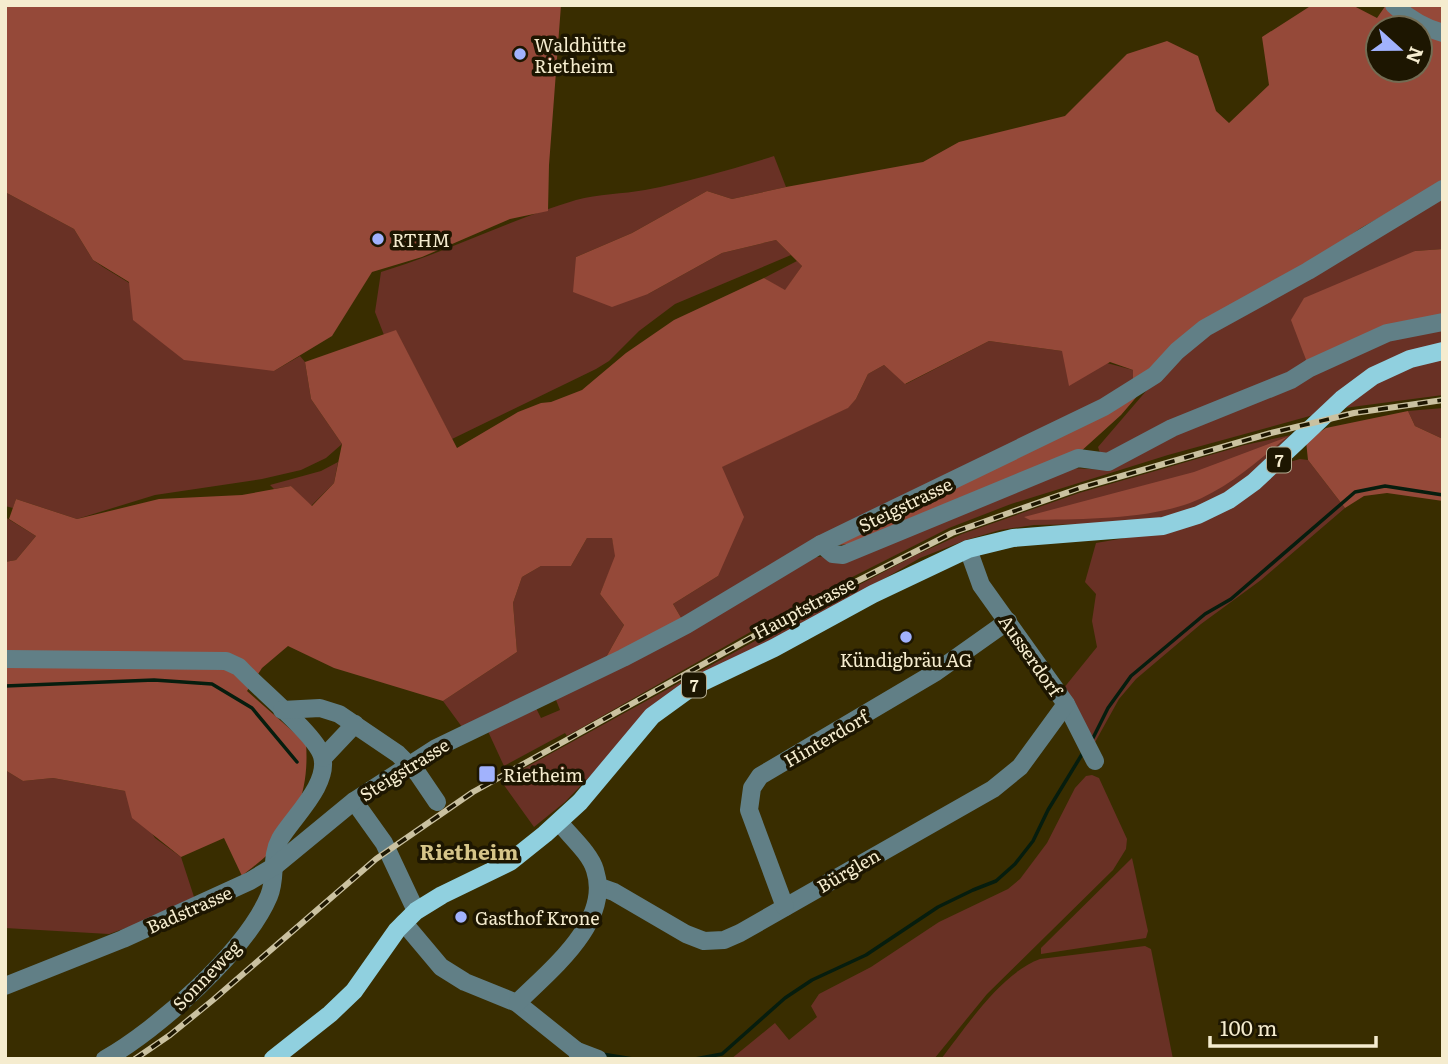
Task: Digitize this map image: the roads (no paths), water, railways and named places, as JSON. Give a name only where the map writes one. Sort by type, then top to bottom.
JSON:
[{"type":"main road","name":"Hauptstrasse","points":[[273,1059],[330,1014],[354,991],[410,917],[442,895],[510,862],[559,822],[652,716],[672,699],[873,594],[968,549],[1013,538],[1163,526],[1198,515],[1228,500],[1254,482],[1342,399],[1373,376],[1410,359],[1443,351]]},
{"type":"street","points":[[1394,5],[1405,16],[1443,33]]},
{"type":"street","name":"Steigstrasse","points":[[354,801],[458,736],[686,625],[821,544],[1104,407],[1155,375],[1177,351],[1205,328],[1308,271],[1443,188]]},
{"type":"street","points":[[821,544],[833,554],[843,555],[1078,458],[1108,463],[1172,428],[1290,380],[1310,368],[1387,334],[1443,322]]},
{"type":"street","name":"Ausserdorf","points":[[968,549],[981,585],[1066,704],[1095,761]]},
{"type":"street","name":"Hinterdorf","points":[[785,907],[749,810],[752,788],[761,776],[936,672],[1008,621]]},
{"type":"street","points":[[5,659],[226,661],[239,667],[313,740],[323,758],[355,724]]},
{"type":"street","name":"Bürglen","points":[[600,887],[614,892],[686,934],[704,941],[724,940],[993,789],[1020,767],[1066,704]]},
{"type":"street","points":[[282,710],[329,709],[355,724],[398,754],[437,803]]},
{"type":"street","name":"Sonneweg","points":[[105,1059],[166,1016],[213,972],[255,924],[274,883],[275,853],[279,841],[319,783],[323,758]]},
{"type":"street","points":[[354,801],[384,843],[410,917],[441,967],[465,982],[517,1003],[578,1055],[598,1059]]},
{"type":"street","name":"Badstrasse","points":[[5,986],[143,930],[250,881],[275,866],[354,801]]},
{"type":"street","points":[[517,1003],[572,949],[592,919],[600,887],[595,867],[559,822]]},
{"type":"waterway","points":[[1093,738],[1108,708],[1131,676],[1205,614],[1231,599],[1355,492],[1385,486],[1443,495]]},
{"type":"waterway","points":[[5,686],[154,680],[212,684],[252,708],[297,762]]},
{"type":"waterway","points":[[695,1059],[722,1054],[785,998],[812,980],[866,955],[938,907],[996,881],[1015,864],[1033,841],[1048,810],[1084,751]]},
{"type":"waterway","points":[[602,1054],[633,1059]]},
{"type":"railway","points":[[135,1059],[213,1000],[376,859],[473,792],[806,607],[952,533],[1080,488],[1271,433],[1354,413],[1443,400]]},
{"type":"place","name":"Waldhütte Rietheim","points":[[520,54]]},
{"type":"place","name":"RTHM","points":[[378,239]]},
{"type":"place","name":"Kündigbräu AG","points":[[906,637]]},
{"type":"place","name":"Rietheim","points":[[487,774]]},
{"type":"place","name":"Gasthof Krone","points":[[461,917]]},
{"type":"district","name":"Rietheim","points":[[469,850]]}]
